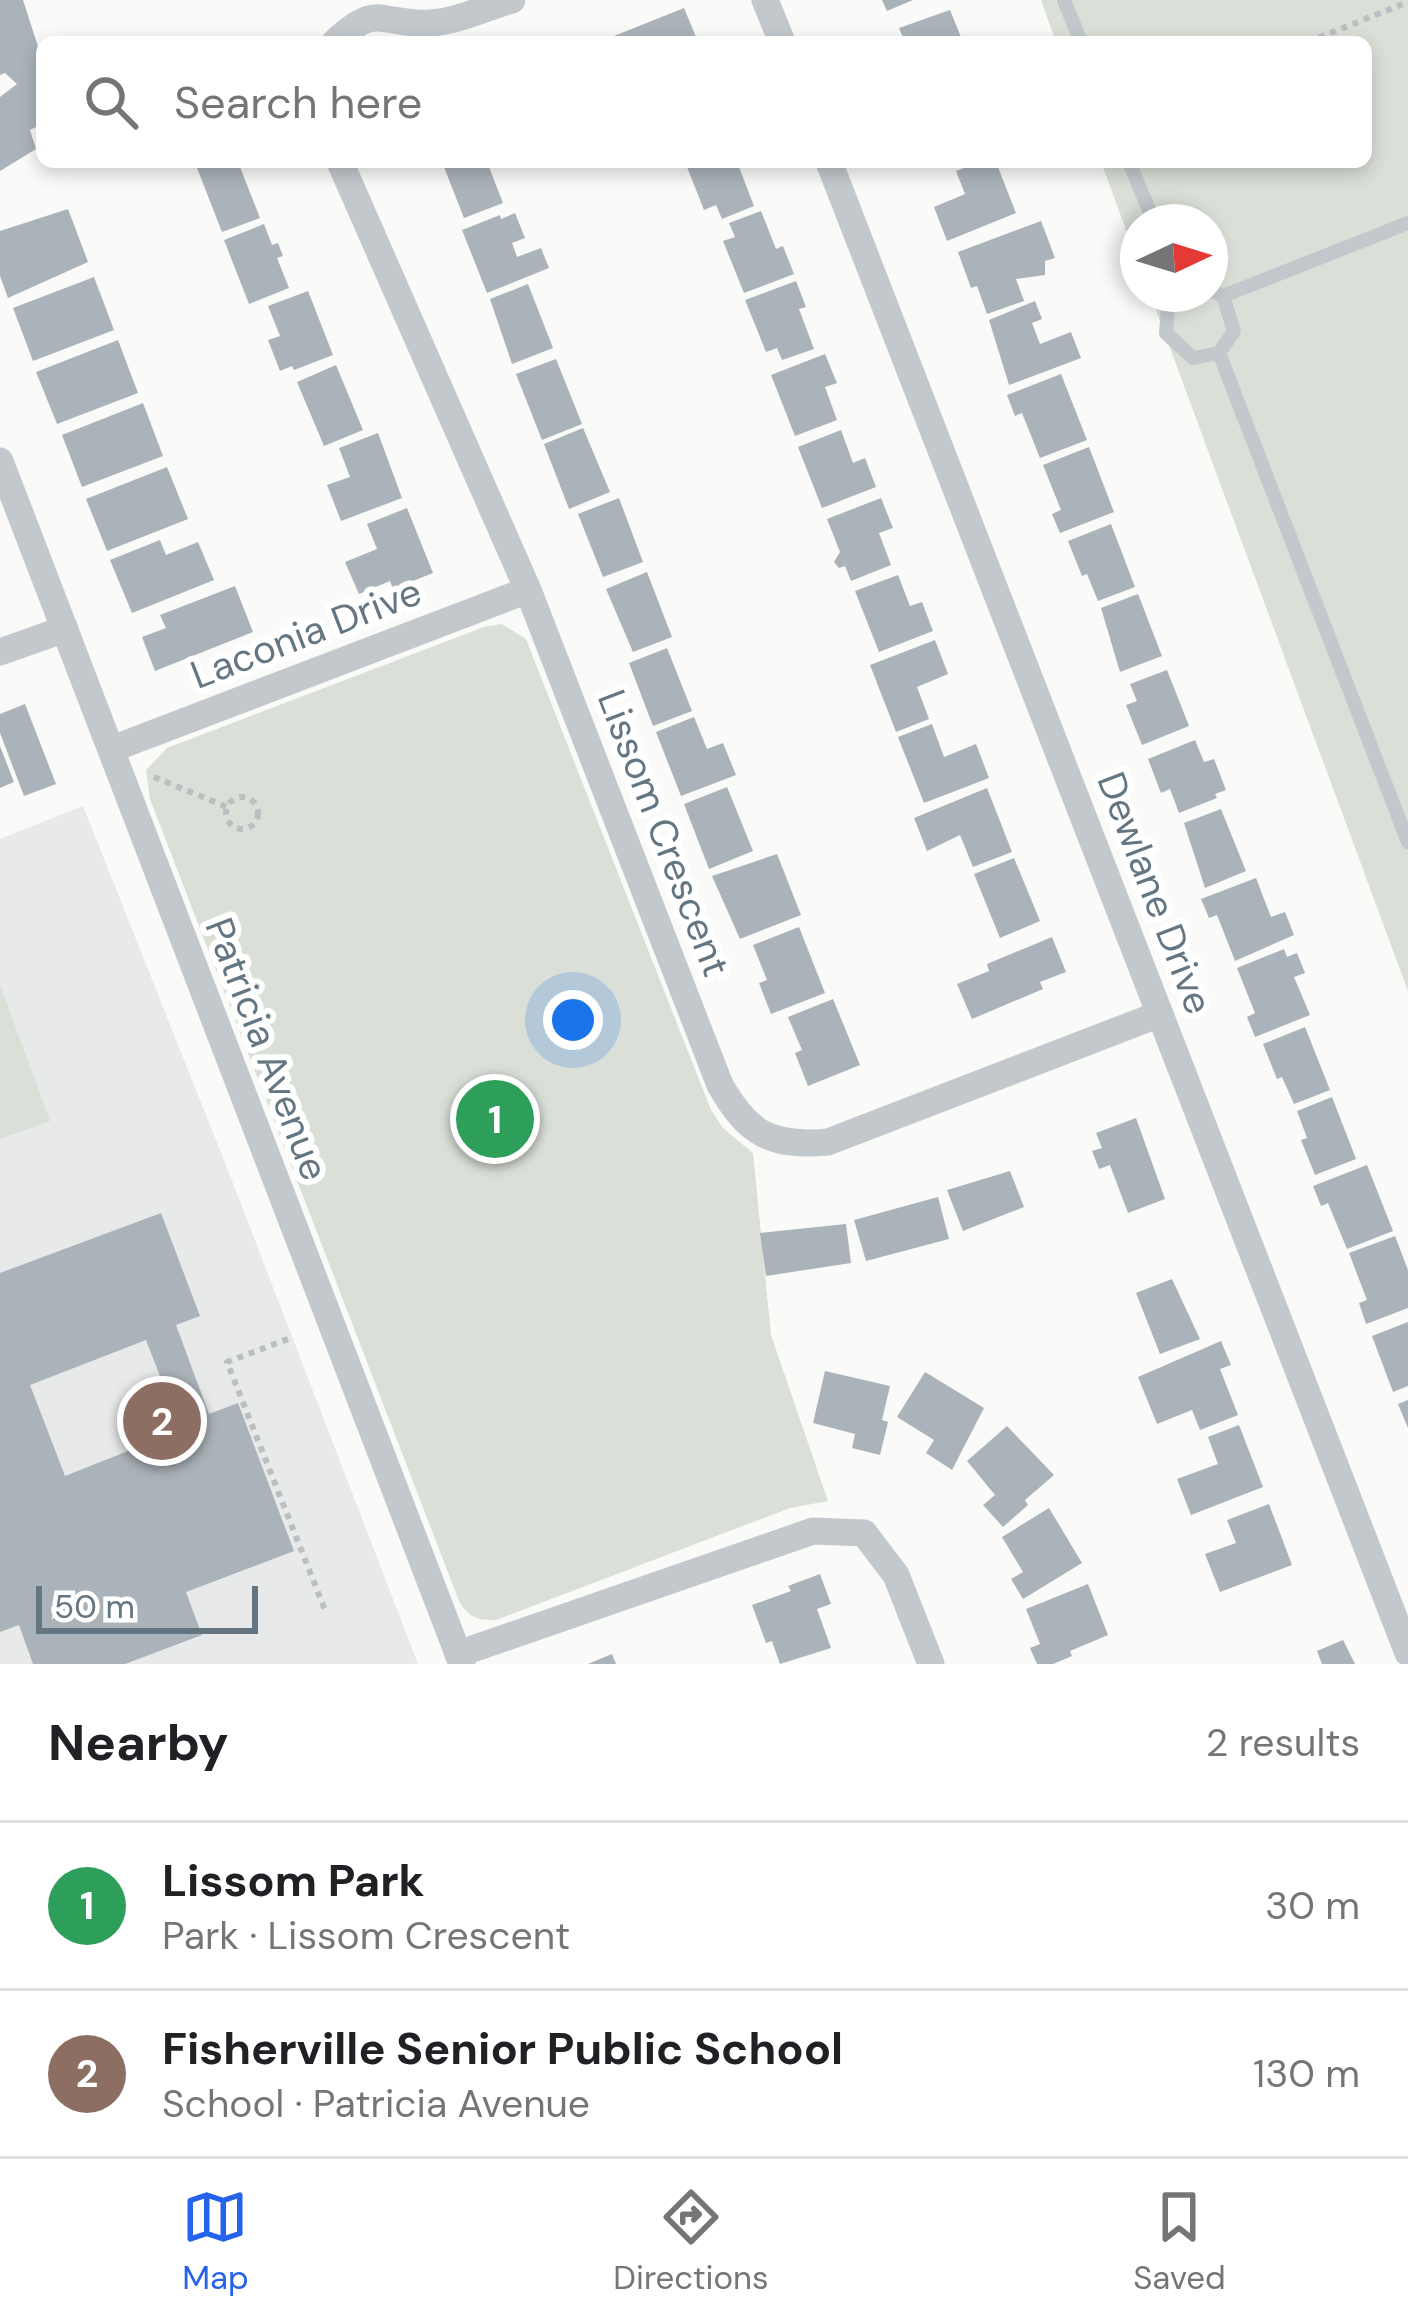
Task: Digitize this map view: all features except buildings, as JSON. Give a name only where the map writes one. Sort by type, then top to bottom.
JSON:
[{"type":"street","points":[[341,36],[358,20],[372,15],[431,23],[512,0]]},
{"type":"street","points":[[766,0],[780,36]]},
{"type":"street","name":"Lissom Crescent","points":[[343,168],[528,590],[720,1084],[736,1112],[754,1129],[791,1144],[829,1142],[1160,1014]]},
{"type":"street","name":"Dewlane Drive","points":[[831,168],[1408,1653]]},
{"type":"street","name":"Patricia Avenue","points":[[0,460],[460,1659]]},
{"type":"street","name":"Laconia Drive","points":[[112,749],[528,590]]},
{"type":"street","points":[[0,652],[65,629]]},
{"type":"street","points":[[460,1659],[813,1532],[864,1533],[896,1575],[931,1664]]},
{"type":"lane","points":[[1064,0],[1079,36]]},
{"type":"lane","points":[[1132,168],[1147,204]]},
{"type":"lane","points":[[1228,289],[1408,223]]},
{"type":"lane","points":[[1168,312],[1166,333],[1193,358],[1219,353],[1234,332],[1225,312]]},
{"type":"lane","points":[[1219,353],[1408,842]]},
{"type":"path","points":[[1323,36],[1408,2]]},
{"type":"path","points":[[154,777],[227,807]]},
{"type":"path","points":[[234,799],[250,799],[258,808],[257,819],[250,827],[238,828],[229,822],[227,807],[234,799]]},
{"type":"path","points":[[288,1339],[227,1362],[325,1610]]},
{"type":"shaded area","points":[[1041,0],[1408,0],[1408,991],[1157,312],[1228,312],[1228,204],[1120,204],[1120,213],[1103,168],[1372,168],[1372,36],[1054,36]]},
{"type":"shaded area","points":[[502,624],[526,639],[711,1110],[723,1128],[753,1153],[771,1335],[828,1501],[790,1508],[490,1620],[470,1614],[459,1601],[150,799],[146,770],[167,748]]},
{"type":"shaded area","points":[[83,806],[418,1664],[0,1664],[0,839]]},
{"type":"shaded area","points":[[0,985],[50,1121],[0,1139]]},
{"type":"place","name":"Lissom Park","points":[[495,1119]]},
{"type":"place","name":"Fisherville Senior Public School","points":[[162,1421]]}]
